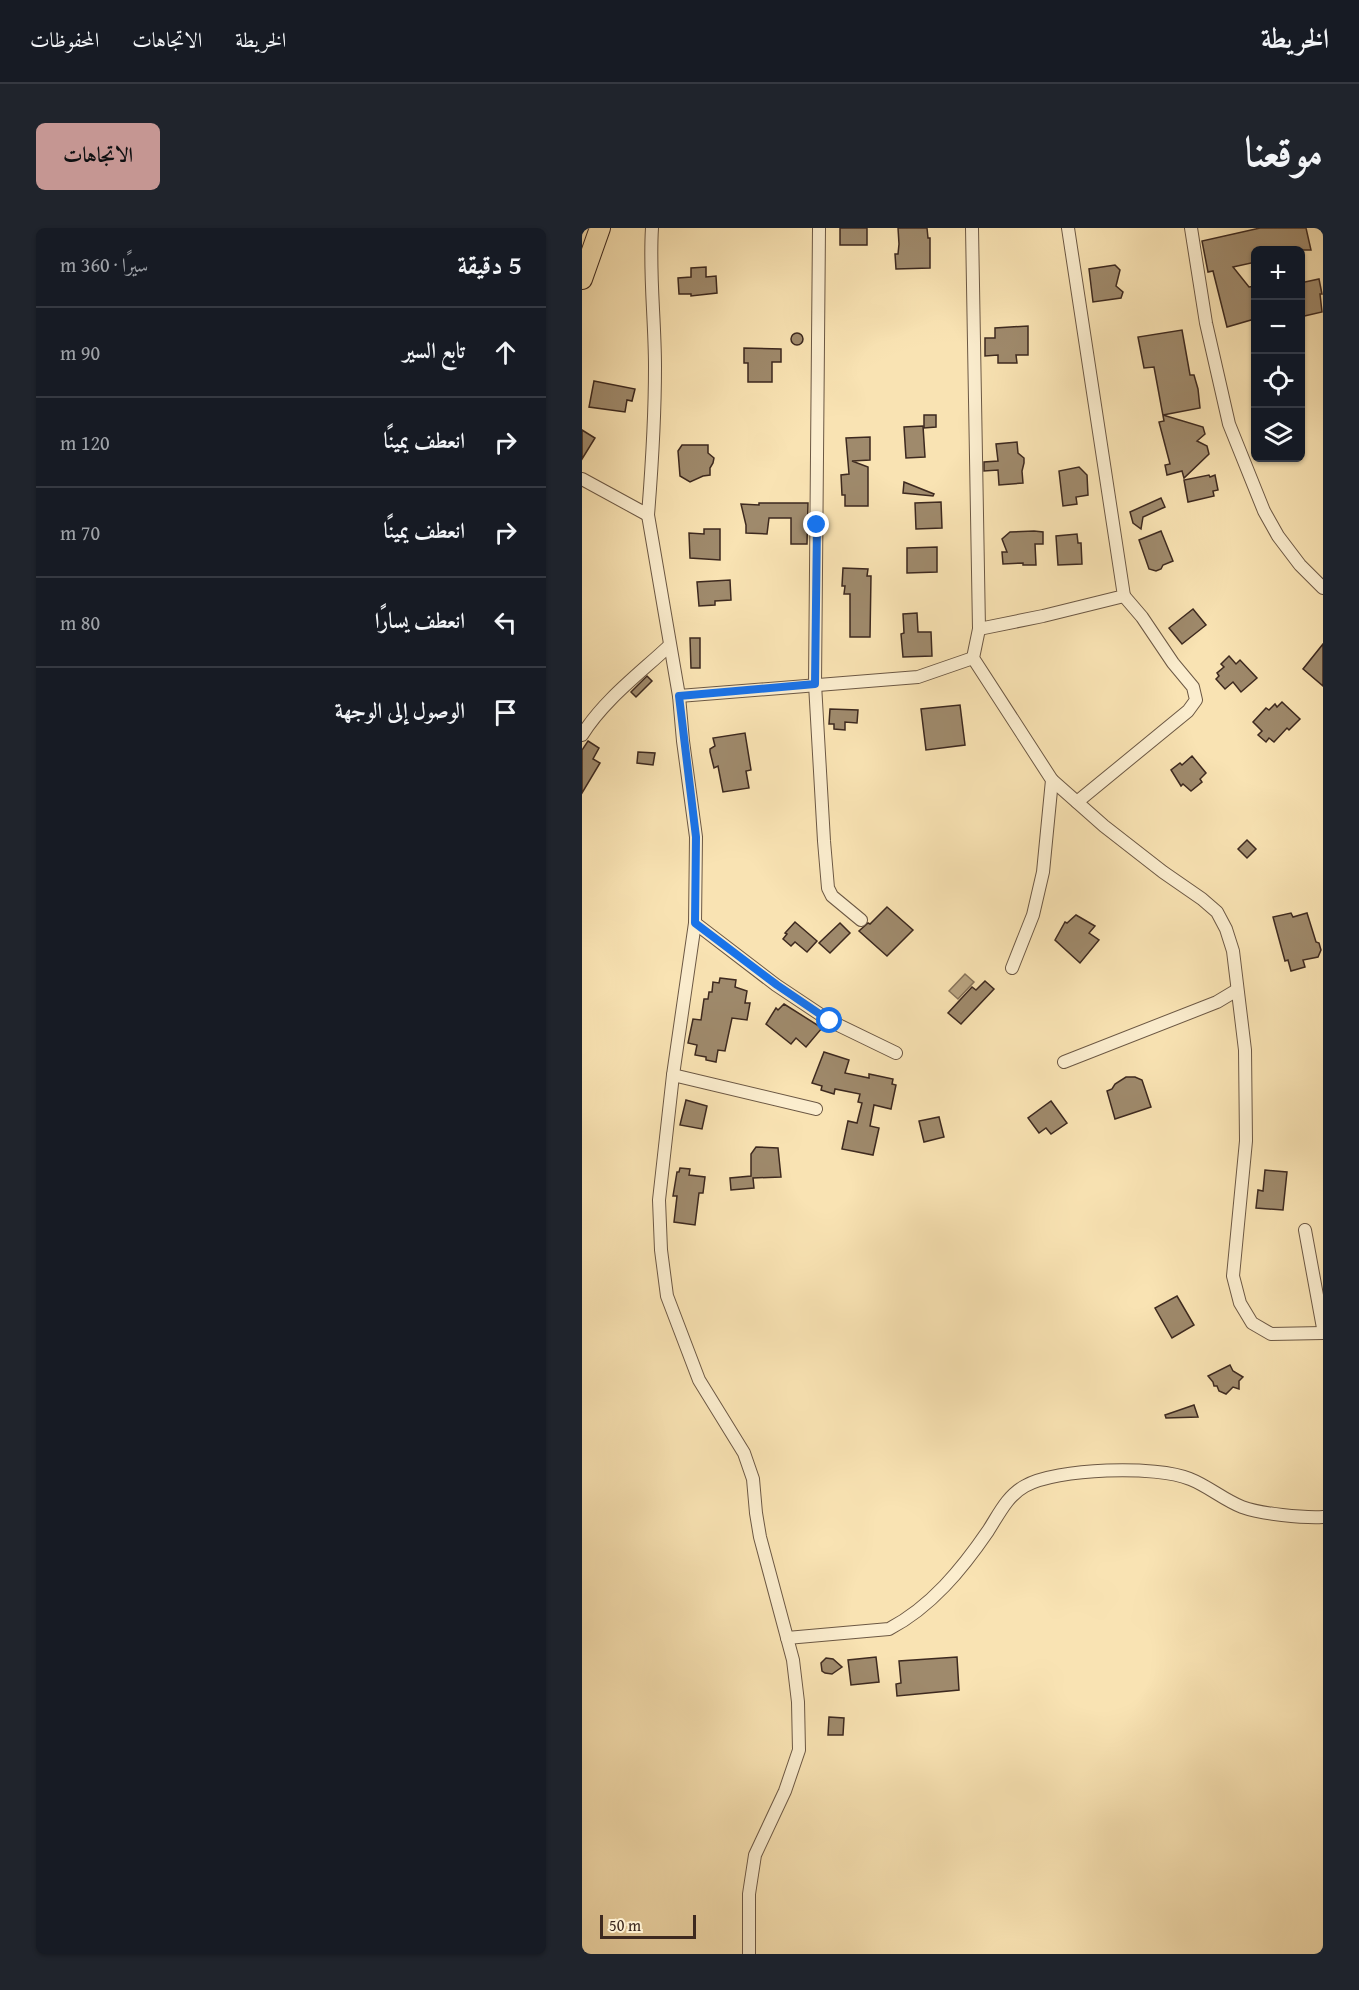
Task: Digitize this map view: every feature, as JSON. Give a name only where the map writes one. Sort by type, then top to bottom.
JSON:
[{"type":"main road","points":[[582,254],[592,228]]},
{"type":"main road","points":[[582,279],[600,228]]},
{"type":"street","points":[[652,228],[654,440],[648,514],[679,696],[696,837],[695,923],[673,1075],[659,1200],[661,1250],[667,1296],[699,1380],[744,1453],[753,1479],[760,1537],[793,1660],[798,1702],[799,1750],[785,1791],[755,1855],[749,1894],[749,1954]]},
{"type":"street","points":[[819,228],[815,684],[828,888],[832,896],[861,920]]},
{"type":"street","points":[[972,228],[979,629],[973,658],[1052,780],[1104,826],[1163,872],[1203,898],[1217,912],[1226,929],[1233,951],[1245,1050],[1246,1129],[1233,1276],[1240,1303],[1252,1323],[1271,1334],[1323,1333]]},
{"type":"street","points":[[1068,228],[1124,596],[1193,687],[1196,700],[1188,711],[1077,802]]},
{"type":"street","points":[[1191,228],[1206,323],[1229,424],[1264,511],[1278,536],[1300,565],[1323,588]]},
{"type":"street","points":[[582,479],[648,514]]},
{"type":"street","points":[[979,629],[1124,596]]},
{"type":"street","points":[[582,735],[592,719],[669,646]]},
{"type":"street","points":[[679,696],[918,677],[973,658]]},
{"type":"street","points":[[1012,968],[1033,915],[1042,872],[1052,780]]},
{"type":"street","points":[[695,923],[777,985],[830,1021],[896,1053]]},
{"type":"street","points":[[1064,1062],[1217,1002],[1237,990]]},
{"type":"street","points":[[673,1075],[816,1109]]},
{"type":"street","points":[[1305,1230],[1323,1328]]},
{"type":"street","points":[[787,1638],[889,1629],[903,1622],[926,1605],[964,1564],[1003,1505],[1014,1494],[1026,1485],[1049,1477],[1145,1469],[1190,1478],[1242,1507],[1265,1512],[1323,1517]]},
{"type":"shaded area","points":[[965,974],[974,982],[958,999],[949,991]]},
{"type":"building","points":[[840,228],[867,228],[867,245],[840,245]]},
{"type":"building","points":[[898,228],[927,228],[928,238],[930,238],[930,268],[896,269]]},
{"type":"building","points":[[1260,228],[1306,228],[1311,250],[1305,250],[1305,246],[1251,246],[1251,263],[1233,267],[1251,287],[1251,320],[1227,327],[1213,271],[1208,272],[1202,241]]},
{"type":"building","points":[[1115,265],[1120,270],[1116,286],[1123,292],[1121,298],[1093,302],[1089,269]]},
{"type":"building","points":[[706,267],[706,277],[716,276],[717,293],[691,296],[691,294],[679,294],[678,278],[691,277],[691,268]]},
{"type":"building","points":[[1319,279],[1322,312],[1305,316],[1305,282]]},
{"type":"building","points":[[1028,326],[1028,355],[1016,355],[1017,363],[998,363],[998,355],[985,356],[985,338],[995,338],[995,328]]},
{"type":"building","points":[[1182,330],[1190,375],[1194,375],[1198,389],[1200,408],[1163,415],[1203,427],[1205,434],[1197,441],[1207,446],[1209,454],[1184,478],[1182,471],[1167,475],[1165,465],[1170,464],[1159,422],[1164,421],[1154,367],[1144,368],[1138,337]]},
{"type":"building","points":[[799,333],[803,339],[799,345],[795,345],[791,337]]},
{"type":"building","points":[[744,348],[781,349],[781,362],[772,362],[772,382],[748,382],[748,363],[744,363]]},
{"type":"building","points":[[594,381],[635,389],[632,401],[627,400],[625,412],[589,407]]},
{"type":"building","points":[[924,415],[936,415],[936,427],[924,428]]},
{"type":"building","points":[[923,426],[925,457],[906,458],[904,427]]},
{"type":"building","points":[[582,430],[595,438],[582,459]]},
{"type":"building","points":[[870,437],[870,460],[852,461],[868,467],[868,506],[845,506],[841,475],[849,474],[846,438]]},
{"type":"building","points":[[1017,442],[1018,453],[1024,458],[1023,483],[999,485],[998,470],[984,471],[984,462],[998,461],[996,444]]},
{"type":"building","points":[[682,445],[708,445],[708,453],[714,458],[710,475],[690,482],[680,476],[678,451]]},
{"type":"building","points":[[1079,467],[1087,475],[1088,495],[1076,497],[1077,504],[1063,506],[1059,471]]},
{"type":"building","points":[[1209,475],[1210,477],[1215,475],[1218,490],[1213,491],[1214,496],[1188,502],[1184,480]]},
{"type":"building","points":[[904,482],[934,494],[933,496],[903,493]]},
{"type":"building","points":[[1161,498],[1165,507],[1143,517],[1141,529],[1133,523],[1130,512]]},
{"type":"building","points":[[941,502],[942,528],[916,529],[915,503]]},
{"type":"building","points":[[759,503],[808,503],[807,544],[791,544],[791,518],[769,518],[767,534],[746,533],[741,504],[759,505]]},
{"type":"building","points":[[704,529],[720,529],[720,560],[690,558],[689,533],[704,534]]},
{"type":"building","points":[[1161,531],[1173,561],[1156,571],[1149,569],[1139,540]]},
{"type":"building","points":[[1010,532],[1043,532],[1043,544],[1035,544],[1036,565],[1003,564],[1002,552],[1007,552],[1002,539]]},
{"type":"building","points":[[1077,534],[1078,543],[1081,543],[1082,564],[1058,565],[1056,536]]},
{"type":"building","points":[[937,547],[937,572],[907,573],[907,548]]},
{"type":"building","points":[[843,568],[868,569],[867,576],[871,576],[870,637],[850,637],[850,594],[844,594]]},
{"type":"building","points":[[730,580],[731,600],[715,601],[715,605],[699,606],[697,582]]},
{"type":"building","points":[[1193,609],[1206,625],[1182,644],[1169,628]]},
{"type":"building","points":[[917,613],[918,632],[931,632],[932,656],[903,657],[901,634],[904,633],[903,614]]},
{"type":"building","points":[[690,638],[700,638],[700,668],[691,668]]},
{"type":"building","points":[[1323,644],[1323,686],[1303,669]]},
{"type":"building","points":[[1229,656],[1236,664],[1240,660],[1257,678],[1241,692],[1233,682],[1225,689],[1216,679],[1219,676],[1217,673],[1224,667],[1221,664]]},
{"type":"building","points":[[647,676],[652,681],[636,697],[631,692]]},
{"type":"building","points":[[1282,702],[1300,719],[1289,730],[1287,728],[1274,742],[1269,738],[1266,742],[1258,735],[1262,731],[1253,722],[1266,708],[1269,710],[1275,704],[1277,707]]},
{"type":"building","points":[[960,705],[965,745],[926,750],[921,709]]},
{"type":"building","points":[[830,709],[858,710],[857,723],[845,722],[845,730],[834,729],[834,724],[829,724]]},
{"type":"building","points":[[745,733],[751,770],[746,771],[749,788],[723,792],[718,766],[714,768],[710,752],[710,749],[715,746],[713,738]]},
{"type":"building","points":[[588,741],[599,748],[593,759],[600,763],[582,793],[582,750]]},
{"type":"building","points":[[638,752],[655,753],[653,765],[637,763]]},
{"type":"building","points":[[1192,756],[1206,773],[1200,779],[1202,782],[1191,791],[1183,784],[1181,786],[1171,770],[1180,763],[1182,765]]},
{"type":"building","points":[[1247,840],[1256,849],[1247,858],[1238,849]]},
{"type":"building","points":[[887,907],[913,930],[887,956],[859,931],[868,923],[870,924]]},
{"type":"building","points":[[1291,913],[1293,917],[1307,913],[1316,942],[1319,943],[1321,950],[1318,957],[1303,960],[1305,967],[1291,971],[1288,960],[1285,961],[1273,917]]},
{"type":"building","points":[[1076,915],[1095,926],[1089,933],[1099,940],[1080,963],[1055,940],[1065,922],[1067,923]]},
{"type":"building","points":[[795,922],[817,941],[807,952],[795,942],[791,946],[783,939],[787,934],[785,933]]},
{"type":"building","points":[[840,923],[850,933],[830,953],[819,943]]},
{"type":"building","points":[[720,978],[736,980],[735,987],[747,991],[745,1003],[750,1003],[747,1020],[732,1018],[725,1051],[718,1050],[716,1062],[695,1055],[697,1045],[688,1043],[693,1019],[701,1020],[704,999],[708,999],[709,992],[712,992],[713,982],[719,983]]},
{"type":"building","points":[[985,981],[994,989],[961,1024],[948,1013],[972,987],[976,990]]},
{"type":"building","points":[[784,1004],[822,1028],[806,1047],[796,1038],[791,1044],[766,1024],[776,1008],[778,1010]]},
{"type":"building","points":[[824,1052],[849,1060],[845,1073],[869,1078],[869,1074],[893,1079],[892,1084],[896,1085],[891,1109],[874,1105],[870,1126],[879,1128],[873,1155],[842,1149],[848,1121],[857,1123],[862,1103],[858,1102],[860,1094],[835,1089],[834,1094],[821,1090],[822,1086],[812,1083]]},
{"type":"building","points":[[1126,1077],[1142,1080],[1151,1107],[1115,1119],[1107,1091]]},
{"type":"building","points":[[686,1100],[707,1106],[702,1129],[680,1125]]},
{"type":"building","points":[[1051,1101],[1067,1123],[1051,1134],[1046,1128],[1039,1133],[1028,1118]]},
{"type":"building","points":[[939,1117],[944,1137],[924,1142],[919,1121]]},
{"type":"building","points":[[756,1147],[778,1148],[781,1177],[753,1178],[754,1188],[731,1190],[730,1178],[751,1176],[751,1154]]},
{"type":"building","points":[[680,1168],[690,1169],[689,1175],[705,1177],[703,1193],[699,1193],[695,1225],[674,1222],[677,1196],[673,1196],[677,1172]]},
{"type":"building","points":[[1265,1170],[1287,1172],[1283,1210],[1256,1208],[1258,1190],[1263,1191]]},
{"type":"building","points":[[1177,1296],[1194,1325],[1172,1338],[1155,1308]]},
{"type":"building","points":[[1230,1365],[1233,1371],[1243,1377],[1239,1381],[1239,1389],[1233,1387],[1226,1394],[1214,1386],[1208,1376]]},
{"type":"building","points":[[1194,1405],[1198,1417],[1166,1418],[1165,1415]]},
{"type":"building","points":[[876,1657],[879,1682],[851,1685],[848,1660]]},
{"type":"building","points":[[957,1657],[959,1690],[897,1696],[896,1684],[901,1683],[899,1661]]},
{"type":"building","points":[[826,1658],[833,1659],[842,1667],[832,1674],[825,1673],[822,1671],[821,1663]]},
{"type":"building","points":[[829,1717],[844,1718],[843,1735],[828,1735]]},
{"type":"route","points":[[817,525],[815,684],[679,696],[696,837],[695,923],[777,985],[830,1021]]}]
